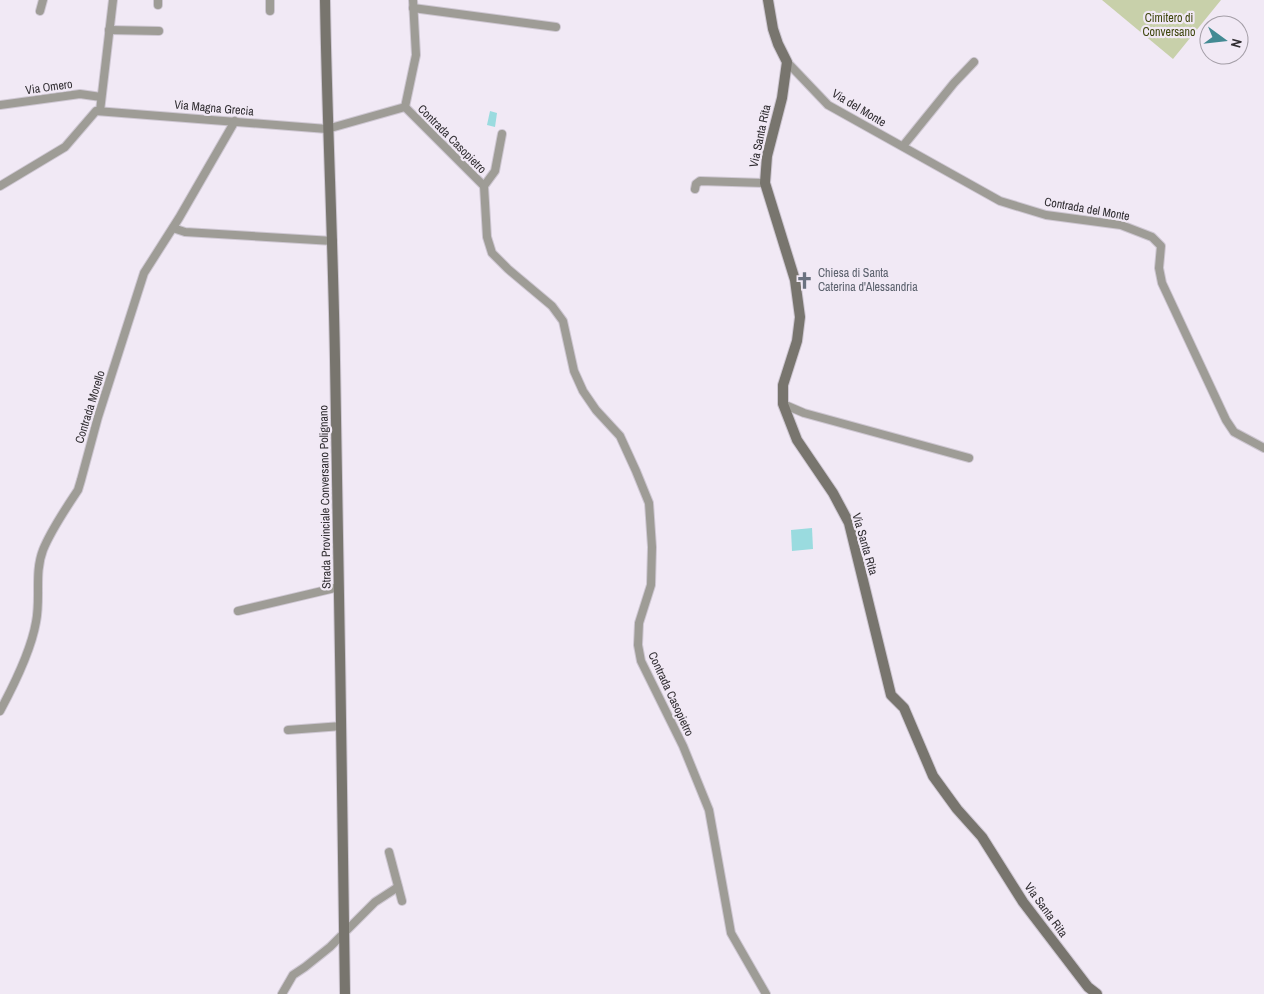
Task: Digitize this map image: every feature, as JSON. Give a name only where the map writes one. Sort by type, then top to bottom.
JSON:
[{"type":"street","points":[[40,11],[43,0]]},
{"type":"street","points":[[0,186],[72,142],[91,115],[96,111],[100,111],[113,0]]},
{"type":"street","points":[[270,0],[270,10]]},
{"type":"street","name":"Strada Provinciale Conversano Polignano","points":[[325,0],[342,726],[345,994]]},
{"type":"street","points":[[768,0],[773,29],[787,62]]},
{"type":"street","points":[[405,107],[416,55],[413,4],[556,28]]},
{"type":"street","points":[[109,30],[159,31]]},
{"type":"street","name":"Via del Monte","points":[[787,62],[828,105],[903,146]]},
{"type":"street","name":"Via Santa Rita","points":[[787,62],[782,98],[767,156],[765,183],[795,280],[800,317],[797,340],[783,384],[783,404],[797,440],[833,493],[849,523],[892,695],[904,708],[933,776],[957,809],[982,837],[1023,902],[1041,926],[1088,988],[1097,994]]},
{"type":"street","points":[[903,146],[954,83],[974,62]]},
{"type":"street","name":"Via Omero","points":[[0,105],[80,94],[101,97]]},
{"type":"street","name":"Contrada Casopietro","points":[[327,129],[405,107],[484,186],[487,237],[492,253],[552,306],[563,321],[574,371],[582,391],[596,410],[620,436],[649,503],[652,547],[651,585],[639,623],[638,645],[641,660],[683,746],[709,810],[731,933],[766,994]]},
{"type":"street","name":"Via Magna Grecia","points":[[100,111],[327,129]]},
{"type":"street","name":"Contrada Morello","points":[[0,712],[24,660],[36,624],[39,566],[44,549],[78,490],[98,417],[144,272],[173,228],[235,121]]},
{"type":"street","points":[[484,186],[494,171],[502,134]]},
{"type":"street","name":"Contrada del Monte","points":[[903,146],[1006,203],[1046,215],[1121,225],[1141,232],[1158,241],[1160,246],[1159,268],[1162,283],[1226,420],[1234,432],[1264,448]]},
{"type":"street","points":[[695,189],[696,184],[700,181],[765,183]]},
{"type":"street","points":[[173,228],[184,232],[332,241]]},
{"type":"street","points":[[783,404],[804,413],[969,458]]},
{"type":"street","points":[[238,611],[338,587]]},
{"type":"street","points":[[288,730],[342,726]]},
{"type":"street","points":[[389,852],[402,901]]},
{"type":"street","points":[[282,994],[293,975],[320,956],[375,902],[398,887]]},
{"type":"green space","name":"Cimitero di Conversano","points":[[1102,0],[1221,0],[1209,15],[1199,15],[1199,27],[1173,59]]},
{"type":"water","points":[[490,111],[497,113],[495,127],[487,125]]},
{"type":"water","points":[[812,528],[813,549],[792,551],[791,530]]},
{"type":"place","name":"Chiesa di Santa Caterina d'Alessandria","points":[[804,280]]}]
